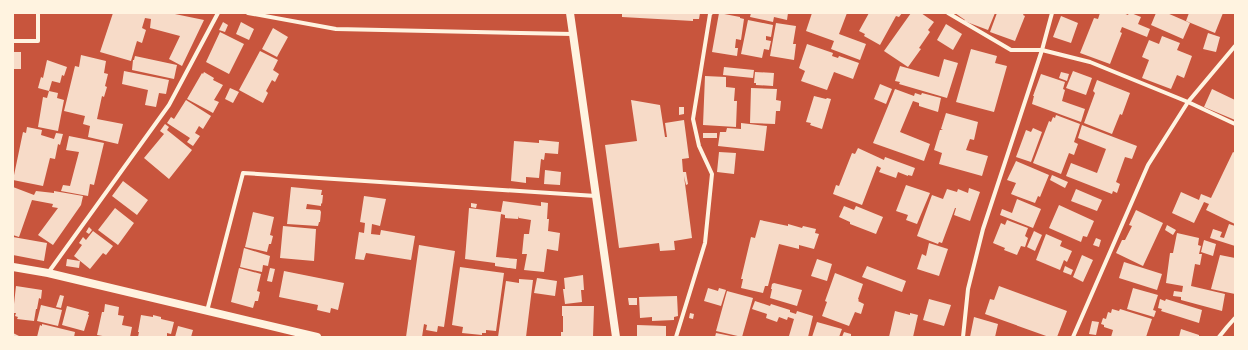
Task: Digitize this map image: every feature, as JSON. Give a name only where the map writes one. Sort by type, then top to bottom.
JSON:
[{"type":"main road","points":[[570,13],[616,337]]},
{"type":"main road","points":[[13,267],[48,273],[317,337]]},
{"type":"street","points":[[13,41],[38,41],[38,13]]},
{"type":"street","points":[[48,273],[169,105],[218,13]]},
{"type":"street","points":[[248,13],[336,29],[573,34]]},
{"type":"street","points":[[676,337],[705,243],[712,174],[699,146],[693,118],[711,13]]},
{"type":"street","points":[[948,13],[1011,50],[1042,50],[1090,62],[1188,102],[1235,124]]},
{"type":"street","points":[[962,337],[968,289],[983,229],[1042,50],[1052,13]]},
{"type":"street","points":[[1073,337],[1148,165],[1188,102],[1235,46]]},
{"type":"street","points":[[207,312],[243,173],[596,196]]},
{"type":"street","points":[[1220,337],[1235,318]]},
{"type":"building","points":[[113,13],[170,13],[204,20],[182,66],[169,59],[180,36],[150,28],[151,19],[145,18],[142,28],[146,30],[142,43],[137,41],[131,61],[100,52]]},
{"type":"building","points":[[622,13],[700,13],[699,19],[693,19],[693,21],[622,17]]},
{"type":"building","points":[[719,13],[744,19],[741,40],[736,39],[735,48],[738,48],[737,56],[712,52]]},
{"type":"building","points":[[751,13],[788,13],[787,20],[774,17],[773,22],[750,17]]},
{"type":"building","points":[[812,13],[847,13],[839,34],[866,44],[860,60],[831,49],[834,41],[806,31]]},
{"type":"building","points":[[869,13],[902,13],[899,17],[896,16],[880,45],[864,36],[865,34],[859,31]]},
{"type":"building","points":[[911,13],[921,13],[934,22],[928,30],[930,32],[919,48],[921,49],[908,67],[884,51]]},
{"type":"building","points":[[955,13],[995,13],[988,30],[964,21],[965,20]]},
{"type":"building","points":[[997,13],[1024,13],[1023,15],[1025,16],[1015,41],[990,32]]},
{"type":"building","points":[[1100,13],[1123,13],[1128,15],[1131,13],[1141,17],[1138,24],[1150,29],[1147,37],[1122,27],[1120,32],[1122,33],[1110,64],[1080,53],[1094,18],[1098,19]]},
{"type":"building","points":[[1156,13],[1167,13],[1190,23],[1183,39],[1151,25]]},
{"type":"building","points":[[1189,13],[1223,13],[1215,33],[1186,21]]},
{"type":"building","points":[[1061,16],[1078,23],[1071,43],[1053,37]]},
{"type":"building","points":[[748,20],[773,25],[771,37],[766,36],[766,40],[771,41],[769,50],[764,49],[762,58],[741,54]]},
{"type":"building","points":[[223,22],[228,25],[225,32],[219,30]]},
{"type":"building","points":[[241,22],[254,29],[249,40],[236,34]]},
{"type":"building","points":[[776,23],[796,26],[793,44],[796,44],[794,60],[770,56]]},
{"type":"building","points":[[946,24],[962,34],[953,50],[937,40]]},
{"type":"building","points":[[273,28],[288,37],[277,57],[262,49]]},
{"type":"building","points":[[220,32],[244,44],[229,74],[206,62]]},
{"type":"building","points":[[1208,33],[1220,37],[1216,52],[1203,49]]},
{"type":"building","points":[[1162,36],[1180,43],[1177,50],[1192,56],[1184,78],[1177,75],[1171,89],[1142,78],[1149,60],[1142,57],[1149,40],[1159,44]]},
{"type":"building","points":[[807,44],[833,53],[832,56],[838,58],[839,56],[859,63],[853,79],[834,72],[827,90],[801,81],[805,71],[799,68]]},
{"type":"building","points":[[971,49],[997,56],[995,63],[1007,66],[994,112],[956,102]]},
{"type":"building","points":[[260,51],[278,60],[273,70],[279,74],[275,82],[272,80],[266,91],[268,93],[263,103],[239,90]]},
{"type":"building","points":[[13,52],[21,52],[21,69],[13,69]]},
{"type":"building","points":[[81,55],[106,61],[104,73],[108,74],[105,86],[107,87],[104,97],[102,96],[97,119],[123,124],[118,144],[88,137],[90,126],[83,124],[85,116],[64,111],[75,66],[79,67]]},
{"type":"building","points":[[135,56],[177,65],[174,79],[132,70]]},
{"type":"building","points":[[944,59],[958,63],[947,98],[899,84],[900,82],[895,81],[900,66],[939,77]]},
{"type":"building","points":[[47,60],[67,67],[64,76],[62,75],[60,83],[52,81],[49,91],[38,88],[41,77],[43,78]]},
{"type":"building","points":[[724,67],[754,70],[753,78],[723,75]]},
{"type":"building","points":[[124,71],[169,80],[166,94],[159,93],[156,107],[145,105],[148,90],[122,84]]},
{"type":"building","points":[[1073,71],[1092,78],[1086,95],[1066,88]]},
{"type":"building","points":[[204,72],[214,78],[213,80],[223,85],[214,100],[219,102],[213,113],[187,99]]},
{"type":"building","points":[[755,72],[774,73],[773,86],[756,85],[756,83],[754,83]]},
{"type":"building","points":[[1061,72],[1069,74],[1067,81],[1059,78]]},
{"type":"building","points":[[1041,74],[1065,82],[1063,89],[1065,90],[1062,101],[1085,109],[1081,122],[1032,104],[1033,96]]},
{"type":"building","points":[[705,76],[726,77],[726,87],[735,88],[734,101],[737,101],[736,127],[703,125]]},
{"type":"building","points":[[1097,80],[1130,93],[1122,115],[1120,114],[1112,134],[1084,123],[1095,93],[1093,91]]},
{"type":"building","points":[[880,84],[892,89],[886,104],[874,99]]},
{"type":"building","points":[[230,88],[239,92],[233,103],[225,99]]},
{"type":"building","points":[[751,88],[777,89],[776,100],[781,101],[780,111],[776,111],[775,124],[750,123]]},
{"type":"building","points":[[895,89],[914,96],[915,93],[921,95],[922,93],[941,98],[938,112],[919,106],[919,103],[913,101],[900,132],[930,144],[924,161],[873,143]]},
{"type":"building","points":[[1212,89],[1235,100],[1235,120],[1204,107]]},
{"type":"building","points":[[49,91],[58,93],[57,98],[64,100],[58,131],[38,127],[43,97],[47,98]]},
{"type":"building","points":[[814,96],[831,99],[822,129],[806,122]]},
{"type":"building","points":[[186,100],[211,116],[203,129],[199,126],[195,133],[200,136],[193,146],[187,142],[190,138],[167,123],[171,117],[174,119]]},
{"type":"building","points":[[631,100],[660,105],[665,137],[667,137],[665,123],[684,120],[689,158],[682,159],[683,172],[686,172],[688,184],[686,185],[684,176],[692,238],[674,241],[675,250],[660,251],[659,243],[619,248],[605,145],[637,141]]},
{"type":"building","points":[[679,107],[684,107],[684,114],[679,115]]},
{"type":"building","points":[[946,113],[978,122],[974,140],[970,139],[966,150],[988,156],[982,176],[939,164],[942,153],[934,150],[940,130],[943,130],[941,129]]},
{"type":"building","points":[[1056,115],[1080,124],[1074,142],[1078,144],[1074,155],[1069,153],[1061,174],[1033,163],[1049,121],[1051,122],[1053,117],[1055,118]]},
{"type":"building","points":[[741,123],[767,126],[764,151],[718,146],[720,132],[726,132],[727,128],[741,129]]},
{"type":"building","points":[[165,124],[169,127],[167,130],[192,150],[169,179],[144,158],[164,134],[160,131]]},
{"type":"building","points":[[1082,125],[1137,146],[1132,159],[1125,157],[1116,182],[1120,184],[1117,193],[1113,191],[1112,194],[1066,176],[1071,163],[1097,173],[1106,149],[1078,138]]},
{"type":"building","points":[[27,127],[42,130],[41,135],[54,139],[56,133],[63,134],[60,145],[58,144],[55,159],[50,158],[43,186],[13,180],[23,132],[26,133]]},
{"type":"building","points":[[1033,128],[1042,132],[1031,162],[1016,157],[1026,130],[1031,132]]},
{"type":"building","points":[[703,133],[717,133],[717,138],[703,138]]},
{"type":"building","points":[[69,136],[104,143],[94,185],[90,184],[88,196],[61,191],[63,185],[70,186],[79,152],[66,150]]},
{"type":"building","points":[[539,140],[559,142],[558,154],[545,153],[544,160],[541,159],[539,178],[526,177],[526,183],[511,181],[514,141],[539,143]]},
{"type":"building","points":[[858,148],[884,160],[885,157],[915,168],[912,176],[898,172],[896,178],[879,172],[881,168],[877,166],[862,205],[833,194],[836,185],[839,186],[852,153],[855,154]]},
{"type":"building","points":[[719,152],[736,153],[734,174],[717,172]]},
{"type":"building","points":[[1233,152],[1235,153],[1235,224],[1206,210],[1209,204],[1204,202],[1194,223],[1172,213],[1181,192],[1199,200],[1201,194],[1211,198]]},
{"type":"building","points":[[1016,161],[1049,175],[1040,197],[1038,196],[1035,203],[1011,194],[1016,183],[1007,180]]},
{"type":"building","points":[[545,170],[561,172],[560,185],[544,184]]},
{"type":"building","points":[[1052,175],[1068,182],[1065,188],[1050,180]]},
{"type":"building","points":[[123,181],[148,200],[137,215],[112,196]]},
{"type":"building","points":[[906,185],[930,193],[917,224],[906,220],[908,215],[896,211]]},
{"type":"building","points":[[13,187],[34,195],[36,191],[54,193],[54,191],[83,196],[81,205],[53,245],[38,235],[58,208],[52,207],[53,204],[32,200],[19,237],[13,235]]},
{"type":"building","points":[[291,187],[322,190],[321,195],[323,195],[321,206],[307,204],[306,209],[320,210],[320,222],[318,226],[287,224]]},
{"type":"building","points":[[969,188],[980,192],[970,221],[954,215],[955,208],[942,243],[939,242],[938,244],[917,236],[932,195],[943,199],[947,189],[957,192],[958,189],[968,193]]},
{"type":"building","points":[[1076,189],[1102,200],[1097,211],[1071,201]]},
{"type":"building","points":[[364,196],[386,199],[380,226],[372,224],[371,234],[380,235],[381,230],[415,236],[411,260],[366,253],[364,260],[355,259],[359,232],[364,233],[365,223],[360,222]]},
{"type":"building","points":[[1017,199],[1041,209],[1033,228],[1000,215],[1002,209],[1012,213]]},
{"type":"building","points":[[503,201],[541,206],[541,202],[548,203],[548,231],[560,233],[558,251],[547,249],[544,272],[524,270],[527,254],[522,254],[524,234],[529,234],[531,220],[519,218],[519,216],[518,219],[505,218],[505,215],[501,214],[496,257],[517,259],[516,269],[495,266],[495,263],[465,259],[469,208],[501,212]]},
{"type":"building","points":[[471,203],[477,204],[476,208],[471,207]]},
{"type":"building","points":[[1059,205],[1094,221],[1087,237],[1083,236],[1081,242],[1049,228]]},
{"type":"building","points":[[844,206],[854,210],[856,206],[883,217],[876,234],[850,224],[850,222],[839,217]]},
{"type":"building","points":[[115,208],[134,223],[118,245],[98,230]]},
{"type":"building","points":[[1136,210],[1163,223],[1143,266],[1116,253],[1122,240],[1125,240],[1132,226],[1129,225]]},
{"type":"building","points":[[253,212],[274,217],[270,235],[273,236],[267,252],[245,247]]},
{"type":"building","points":[[760,220],[788,226],[788,224],[802,228],[803,226],[816,229],[815,233],[819,234],[814,249],[799,245],[799,249],[779,244],[768,286],[765,286],[763,293],[741,288],[743,279],[741,279],[751,237],[755,238]]},
{"type":"building","points":[[1007,220],[1028,228],[1025,236],[1028,238],[1025,247],[1021,246],[1017,255],[1004,250],[1005,248],[993,243],[1001,223],[1005,225]]},
{"type":"building","points":[[1229,224],[1235,226],[1235,246],[1210,238],[1213,229],[1222,232],[1220,237],[1224,238]]},
{"type":"building","points":[[1167,225],[1176,230],[1173,235],[1165,230]]},
{"type":"building","points":[[283,226],[316,229],[314,261],[280,258]]},
{"type":"building","points":[[89,227],[92,230],[89,234],[86,232]]},
{"type":"building","points":[[93,231],[113,246],[106,255],[103,253],[90,269],[74,256],[82,245],[79,243],[83,237],[86,240]]},
{"type":"building","points":[[1034,231],[1042,235],[1035,251],[1027,247]]},
{"type":"building","points":[[1177,233],[1199,238],[1198,245],[1201,246],[1199,254],[1202,254],[1200,265],[1195,264],[1191,286],[1225,294],[1222,311],[1181,300],[1181,297],[1173,296],[1174,291],[1182,292],[1183,286],[1166,283],[1170,253],[1173,253]]},
{"type":"building","points":[[1046,234],[1062,241],[1060,246],[1072,251],[1067,262],[1064,260],[1060,270],[1036,260]]},
{"type":"building","points":[[13,237],[47,243],[44,261],[13,255]]},
{"type":"building","points":[[1096,238],[1101,240],[1099,247],[1093,245]]},
{"type":"building","points":[[1204,240],[1216,244],[1213,256],[1201,252]]},
{"type":"building","points":[[929,243],[948,249],[939,276],[917,269],[922,254],[926,256]]},
{"type":"building","points":[[419,245],[455,251],[444,327],[438,326],[437,332],[426,330],[427,325],[424,324],[422,337],[406,337]]},
{"type":"building","points":[[244,248],[270,256],[268,266],[263,265],[262,272],[240,267]]},
{"type":"building","points":[[1082,255],[1093,260],[1083,282],[1073,277]]},
{"type":"building","points":[[1220,255],[1235,258],[1235,294],[1211,289]]},
{"type":"building","points":[[67,259],[80,261],[79,268],[66,266]]},
{"type":"building","points":[[817,259],[832,264],[827,281],[811,276]]},
{"type":"building","points":[[1124,262],[1162,274],[1157,290],[1119,278]]},
{"type":"building","points":[[867,266],[906,281],[902,292],[862,277]]},
{"type":"building","points":[[1065,266],[1073,270],[1071,275],[1063,272]]},
{"type":"building","points":[[460,267],[504,273],[496,331],[486,330],[486,333],[482,333],[482,335],[462,333],[463,327],[452,325]]},
{"type":"building","points":[[239,268],[261,274],[257,291],[260,292],[258,301],[255,301],[253,308],[231,302]]},
{"type":"building","points":[[270,268],[275,269],[272,282],[267,281]]},
{"type":"building","points":[[284,271],[344,283],[338,310],[331,308],[330,313],[317,310],[318,305],[279,297]]},
{"type":"building","points":[[835,273],[863,284],[858,299],[858,301],[864,304],[861,314],[855,312],[849,326],[822,316],[827,302],[825,301]]},
{"type":"building","points":[[583,275],[584,290],[581,290],[582,302],[565,304],[563,289],[565,289],[564,278]]},
{"type":"building","points":[[537,278],[557,281],[555,296],[534,293]]},
{"type":"building","points":[[519,279],[533,280],[526,337],[498,337],[506,281],[519,283]]},
{"type":"building","points":[[774,283],[802,290],[797,306],[770,298],[772,284]]},
{"type":"building","points":[[16,286],[42,290],[41,299],[39,298],[34,321],[17,319],[18,317],[15,316],[16,313],[13,313]]},
{"type":"building","points":[[999,286],[1067,311],[1057,337],[1049,337],[985,314],[990,299],[994,300]]},
{"type":"building","points":[[708,288],[718,291],[719,288],[726,290],[721,306],[704,301]]},
{"type":"building","points":[[1133,288],[1158,295],[1153,310],[1156,311],[1154,317],[1127,309]]},
{"type":"building","points":[[727,291],[753,298],[742,337],[716,331]]},
{"type":"building","points":[[60,295],[64,296],[61,308],[56,307]]},
{"type":"building","points":[[677,296],[678,316],[674,317],[674,320],[652,321],[652,317],[640,318],[639,297]]},
{"type":"building","points":[[628,298],[637,298],[637,305],[629,305]]},
{"type":"building","points":[[929,299],[951,305],[944,326],[923,320]]},
{"type":"building","points":[[1160,299],[1165,301],[1166,299],[1202,310],[1199,323],[1161,311],[1162,309],[1158,308]]},
{"type":"building","points":[[755,301],[790,310],[790,312],[796,314],[797,311],[813,316],[808,337],[789,336],[794,319],[788,317],[787,320],[779,317],[777,322],[766,318],[767,314],[752,309]]},
{"type":"building","points":[[105,304],[119,307],[118,315],[124,316],[122,325],[132,327],[130,337],[108,337],[97,335]]},
{"type":"building","points":[[41,305],[62,310],[58,326],[37,321]]},
{"type":"building","points":[[67,306],[89,312],[84,331],[62,325]]},
{"type":"building","points":[[562,306],[594,306],[593,337],[561,337],[561,332],[563,332]]},
{"type":"building","points":[[1112,309],[1119,311],[1120,309],[1152,319],[1146,337],[1111,337],[1113,330],[1104,327],[1104,325],[1101,324],[1103,318],[1106,319],[1108,312],[1111,313]]},
{"type":"building","points":[[895,311],[910,315],[910,313],[918,315],[913,337],[889,337]]},
{"type":"building","points":[[690,313],[694,314],[693,319],[689,318]]},
{"type":"building","points":[[141,315],[153,317],[153,315],[161,317],[161,319],[174,322],[171,334],[167,333],[167,337],[138,337]]},
{"type":"building","points":[[974,317],[998,324],[995,337],[970,337]]},
{"type":"building","points":[[1092,321],[1099,322],[1096,335],[1089,334]]},
{"type":"building","points":[[817,322],[842,329],[839,337],[812,337]]},
{"type":"building","points":[[42,324],[75,332],[74,337],[37,337],[40,325],[42,326]]},
{"type":"building","points":[[637,325],[666,326],[666,337],[637,337]]},
{"type":"building","points":[[178,326],[193,330],[191,337],[175,337]]},
{"type":"building","points":[[1181,329],[1199,335],[1199,337],[1179,337]]},
{"type":"building","points":[[844,332],[851,334],[851,337],[842,337]]},
{"type":"building","points":[[13,333],[21,337],[13,337]]},
{"type":"building","points":[[716,333],[731,336],[731,337],[715,337]]}]
